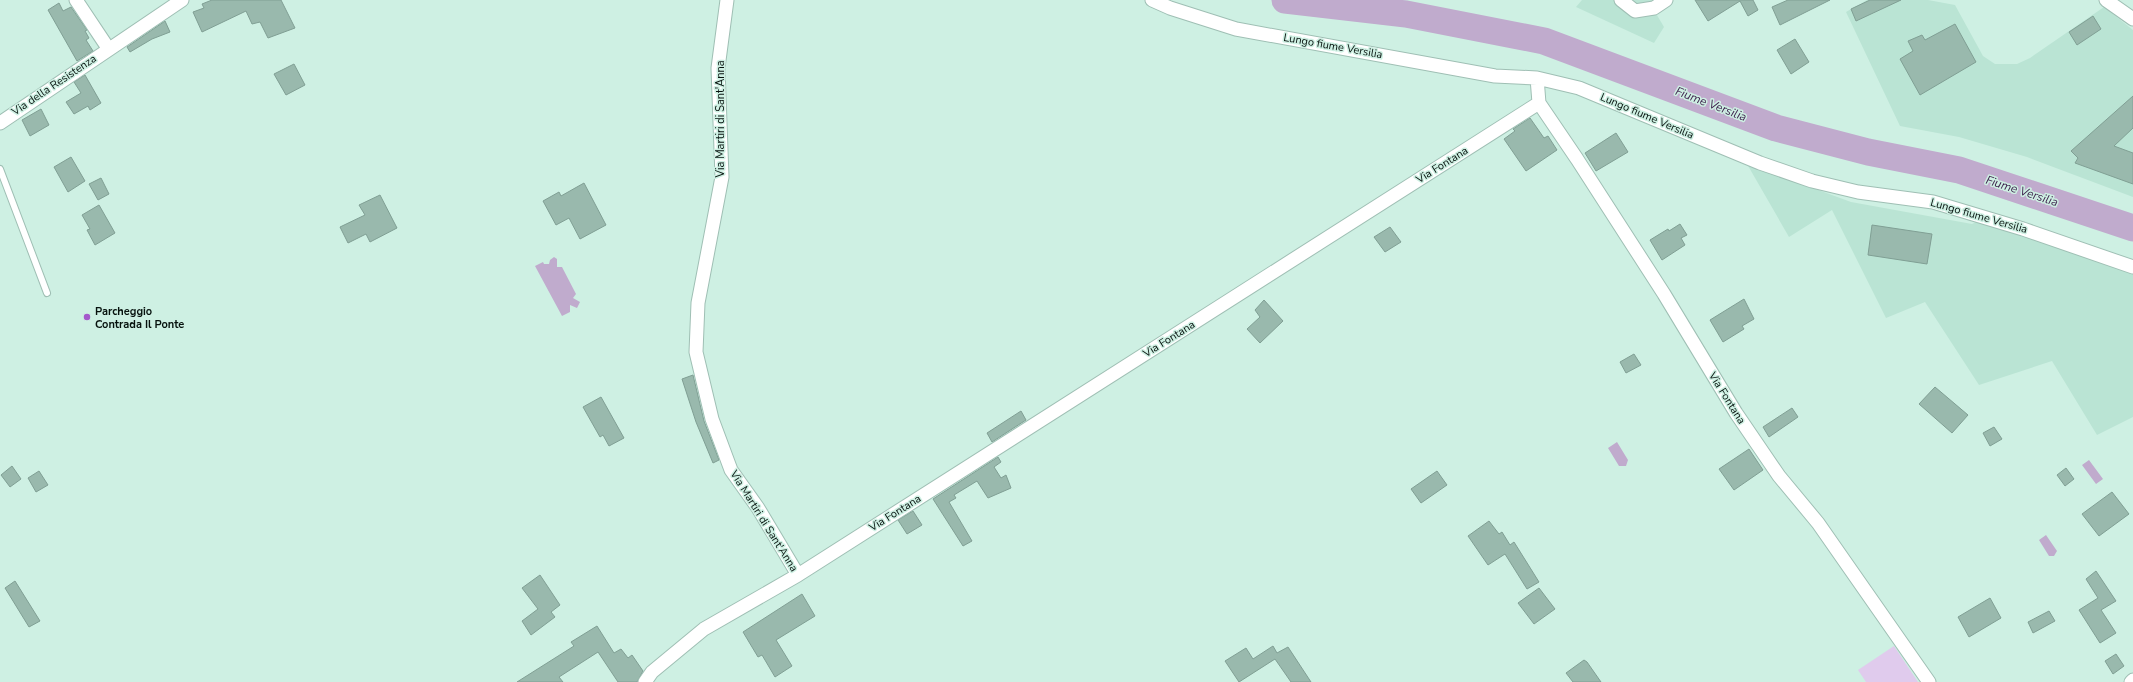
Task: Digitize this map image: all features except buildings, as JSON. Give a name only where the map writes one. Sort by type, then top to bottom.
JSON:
[{"type":"street","name":"Via della Resistenza","points":[[76,0],[108,48]]},
{"type":"street","name":"Via della Resistenza","points":[[0,123],[108,48],[182,0]]},
{"type":"street","name":"Via Martiri di Sant'Anna","points":[[645,682],[652,672],[704,629],[798,574],[758,508],[731,470],[712,419],[696,352],[698,302],[722,177],[718,68],[727,0]]},
{"type":"street","name":"Lungo fiume Versilia","points":[[1152,0],[1170,8],[1236,29],[1495,76],[1537,78],[1579,88],[1760,163],[1812,181],[1858,192],[1933,202],[2023,229],[2133,267]]},
{"type":"street","points":[[1621,0],[1635,11],[1654,8],[1666,0]]},
{"type":"street","points":[[2106,0],[2133,19]]},
{"type":"street","name":"Via Fontana","points":[[1537,78],[1539,103],[1664,294],[1736,413],[1774,470],[1818,524],[1929,682]]},
{"type":"street","name":"Via Fontana","points":[[798,574],[1539,103]]},
{"type":"lane","points":[[0,169],[47,293]]},
{"type":"shaded area","points":[[1582,0],[1660,0],[1651,5],[1664,27],[1654,43],[1576,7]]},
{"type":"shaded area","points":[[1867,0],[1928,0],[1955,5],[1983,56],[1995,64],[2017,64],[2030,58],[2104,7],[2133,30],[2133,197],[2027,157],[1959,137],[1900,126],[1846,12]]},
{"type":"shaded area","points":[[1747,164],[1851,202],[1972,224],[1980,220],[2133,274],[2133,417],[2097,435],[2052,361],[1979,385],[1925,302],[1886,318],[1832,210],[1789,237]]},
{"type":"shaded area","points":[[554,257],[557,259],[557,267],[562,267],[576,294],[573,298],[580,302],[577,308],[570,305],[570,312],[562,316],[535,266],[543,262],[544,264],[549,264],[550,260]]},
{"type":"shaded area","points":[[1617,442],[1628,460],[1626,466],[1619,466],[1608,448]]},
{"type":"shaded area","points":[[2089,460],[2103,479],[2096,484],[2082,465]]},
{"type":"shaded area","points":[[2046,535],[2057,551],[2054,556],[2049,556],[2039,540]]},
{"type":"shaded area","points":[[1894,646],[1918,682],[1866,682],[1858,670]]},
{"type":"waterway","name":"Fiume Versilia","points":[[1285,0],[1406,14],[1544,41],[1776,128],[1868,152],[1959,170],[2133,228]]},
{"type":"place","name":"Parcheggio Contrada Il Ponte","points":[[87,317]]}]
